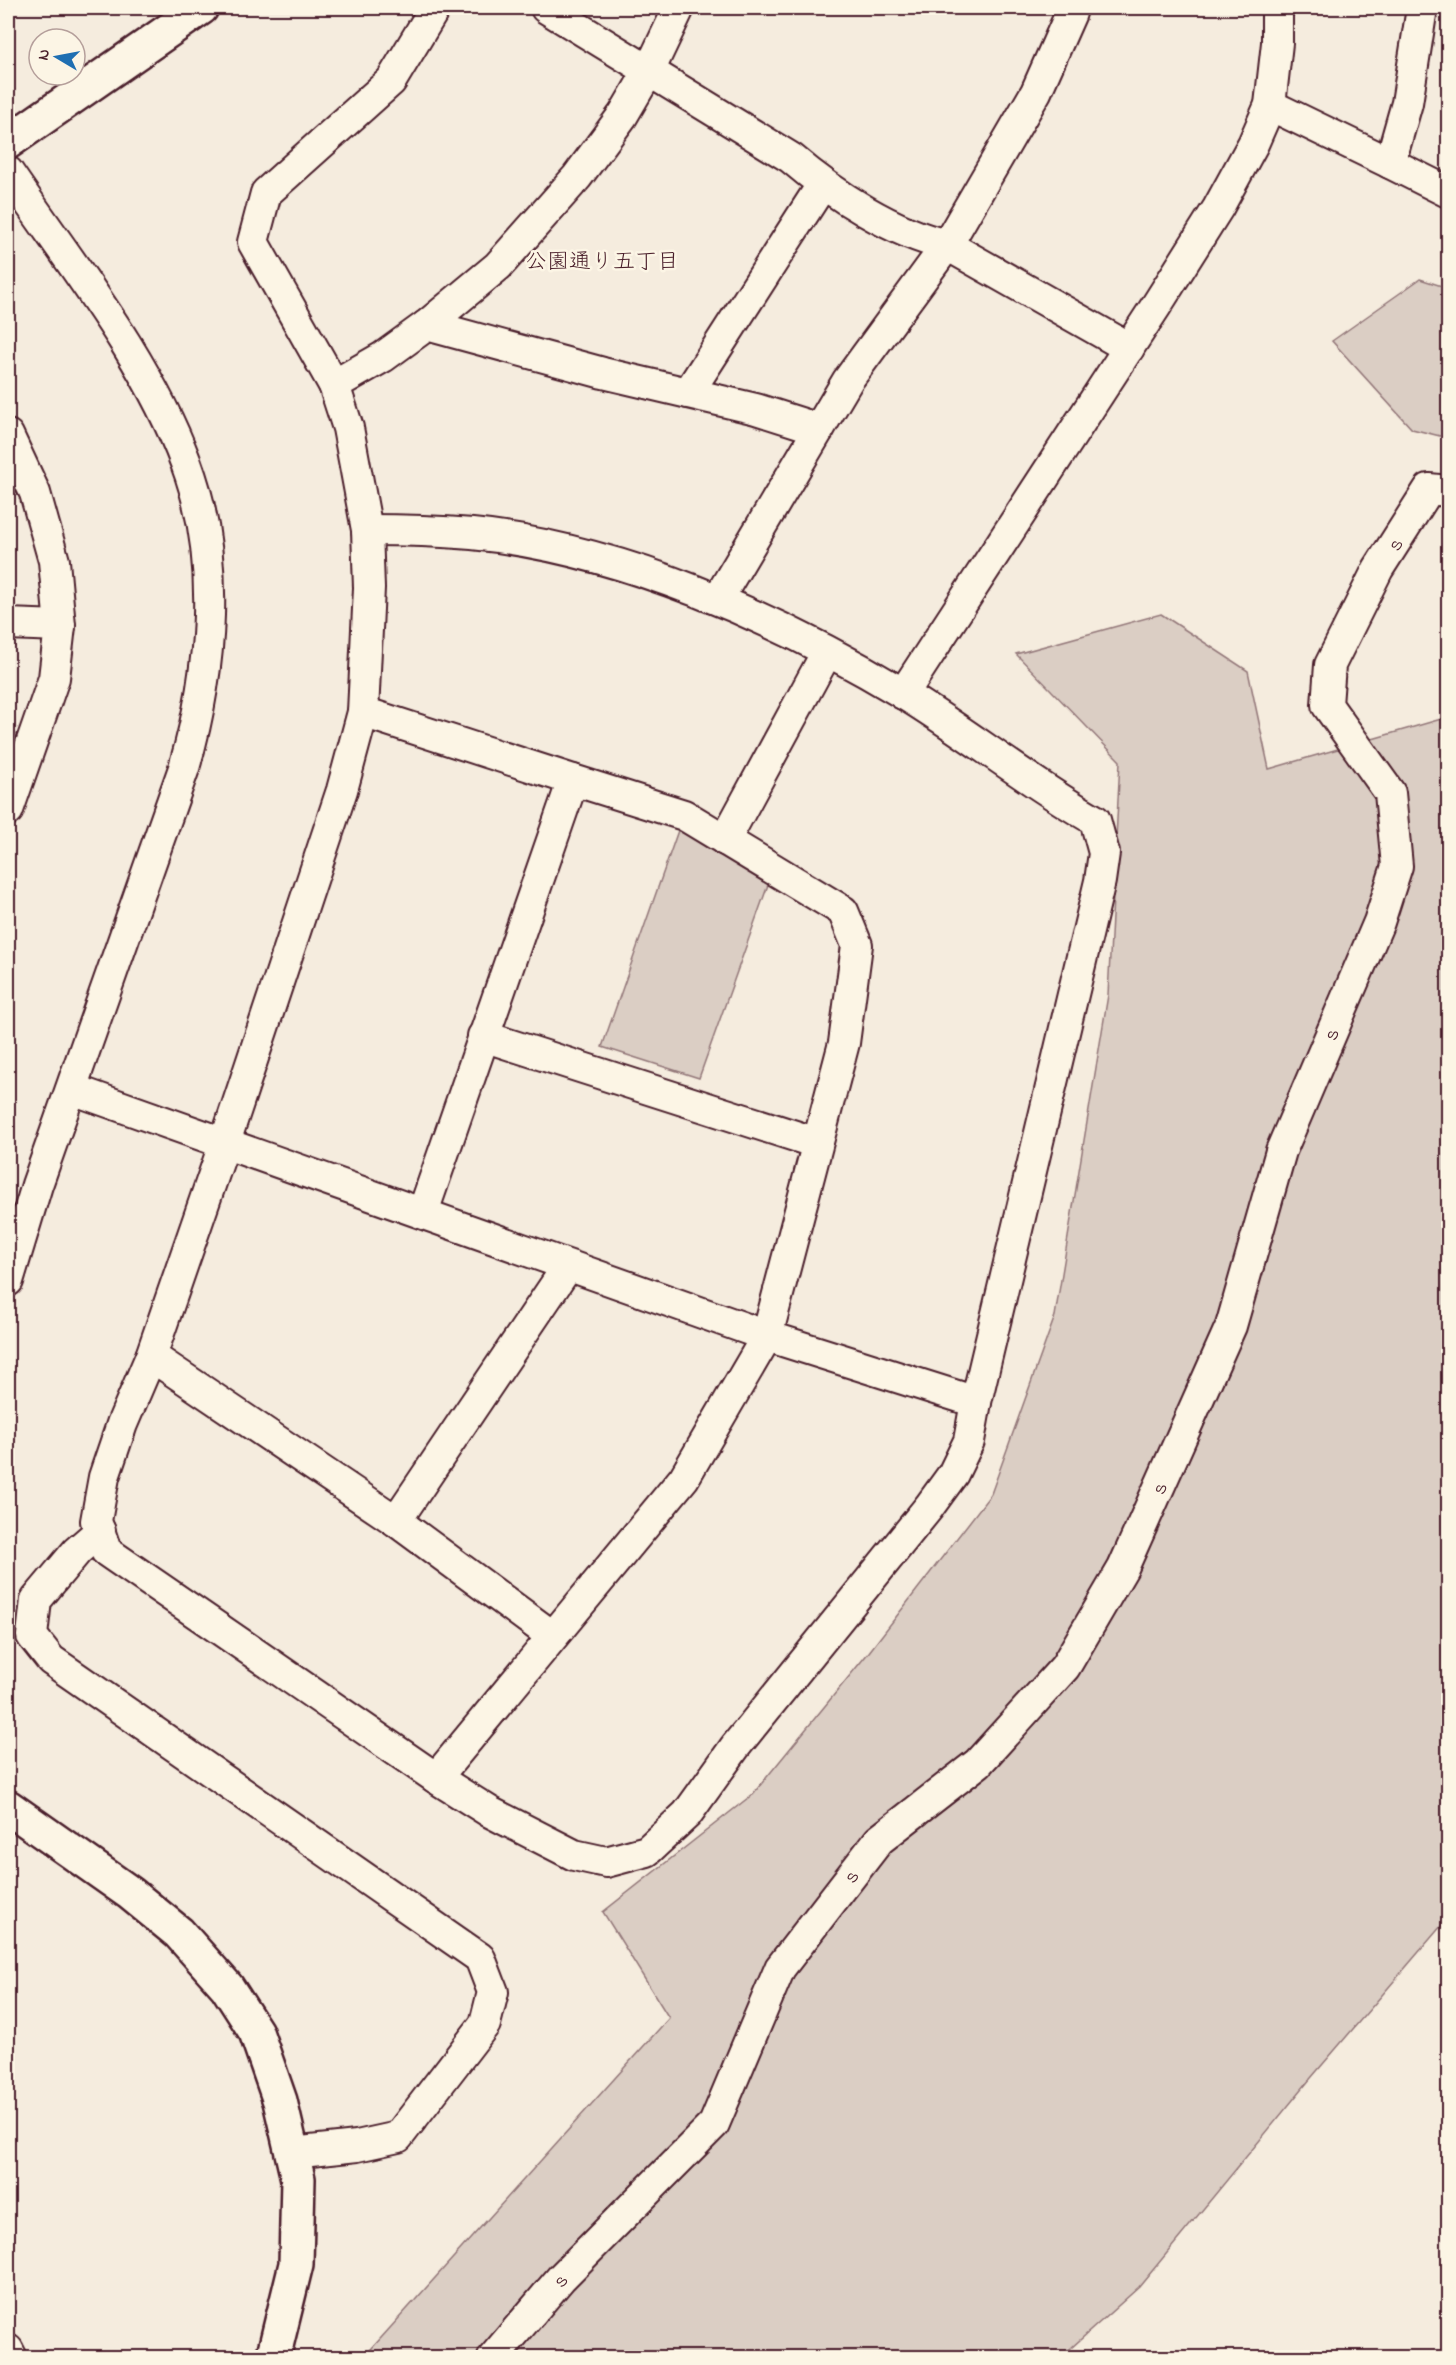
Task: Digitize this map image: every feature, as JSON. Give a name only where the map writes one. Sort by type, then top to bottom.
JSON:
[{"type":"street","points":[[8,142],[201,8]]},
{"type":"street","points":[[367,530],[473,534],[551,547],[633,569],[718,599],[827,652],[903,694],[1059,799],[1095,820],[1104,853],[1101,881],[976,1402],[969,1442],[953,1474],[930,1507],[735,1747],[687,1814],[647,1851],[606,1862],[574,1855],[490,1812],[436,1778],[106,1551],[96,1521],[104,1477],[122,1424],[150,1356],[225,1142],[339,800],[363,712],[369,588],[367,530],[348,428],[334,385],[253,242],[266,194],[391,81],[435,8]]},
{"type":"street","points":[[546,8],[650,69],[791,158],[822,184],[920,239],[947,245],[1129,348]]},
{"type":"street","points":[[334,385],[383,357],[427,325],[498,266],[578,177],[623,115],[650,69],[679,8]]},
{"type":"street","points":[[718,599],[848,380],[947,245],[1036,92],[1071,13],[1070,8]]},
{"type":"street","points":[[903,694],[1129,348],[1218,208],[1253,144],[1270,105],[1277,43],[1277,8]]},
{"type":"street","points":[[1390,163],[1407,103],[1422,8]]},
{"type":"street","points":[[1270,105],[1449,192]]},
{"type":"street","points":[[8,172],[131,353],[167,418],[186,464],[198,505],[208,579],[209,622],[201,696],[194,733],[37,1185],[8,1281]]},
{"type":"street","points":[[688,393],[822,184]]},
{"type":"street","points":[[427,325],[603,373],[756,409],[819,429]]},
{"type":"street","points":[[8,435],[35,493],[54,561],[60,626],[54,678],[8,810]]},
{"type":"street","name":"s","points":[[493,2358],[561,2277],[714,2124],[780,1968],[879,1840],[978,1762],[1065,1667],[1123,1568],[1231,1326],[1281,1151],[1379,922],[1397,866],[1390,793],[1328,705],[1330,665],[1378,569],[1429,489],[1449,490]]},
{"type":"street","points":[[8,624],[60,626]]},
{"type":"street","points":[[725,840],[827,652]]},
{"type":"street","points":[[363,712],[684,815],[843,910],[857,945],[844,1043],[767,1336],[684,1478],[436,1778]]},
{"type":"street","points":[[423,1212],[573,780]]},
{"type":"street","points":[[483,1036],[818,1143]]},
{"type":"street","points":[[72,1089],[767,1336],[976,1402]]},
{"type":"street","points":[[396,1521],[567,1266]]},
{"type":"street","points":[[150,1356],[396,1521],[552,1636]]},
{"type":"street","points":[[100,1531],[76,1551],[36,1600],[32,1636],[51,1660],[480,1958],[493,1992],[484,2024],[398,2137],[357,2146],[292,2152]]},
{"type":"street","points":[[8,1806],[130,1893],[179,1934],[227,1987],[256,2032],[280,2100],[298,2179],[296,2264],[273,2358]]},
{"type":"street","points":[[8,2350],[12,2358]]},
{"type":"shaded area","points":[[1420,279],[1448,288],[1448,438],[1412,429],[1332,341]]},
{"type":"shaded area","points":[[1161,614],[1248,671],[1269,769],[1448,717],[1448,1918],[1311,2078],[1139,2287],[1061,2357],[363,2358],[669,2018],[603,1912],[753,1794],[869,1652],[991,1494],[1055,1316],[1108,995],[1120,761],[1016,654]]},
{"type":"shaded area","points":[[681,822],[769,882],[699,1078],[602,1047]]},
{"type":"district","name":"公園通り五丁目","points":[[602,260]]}]
